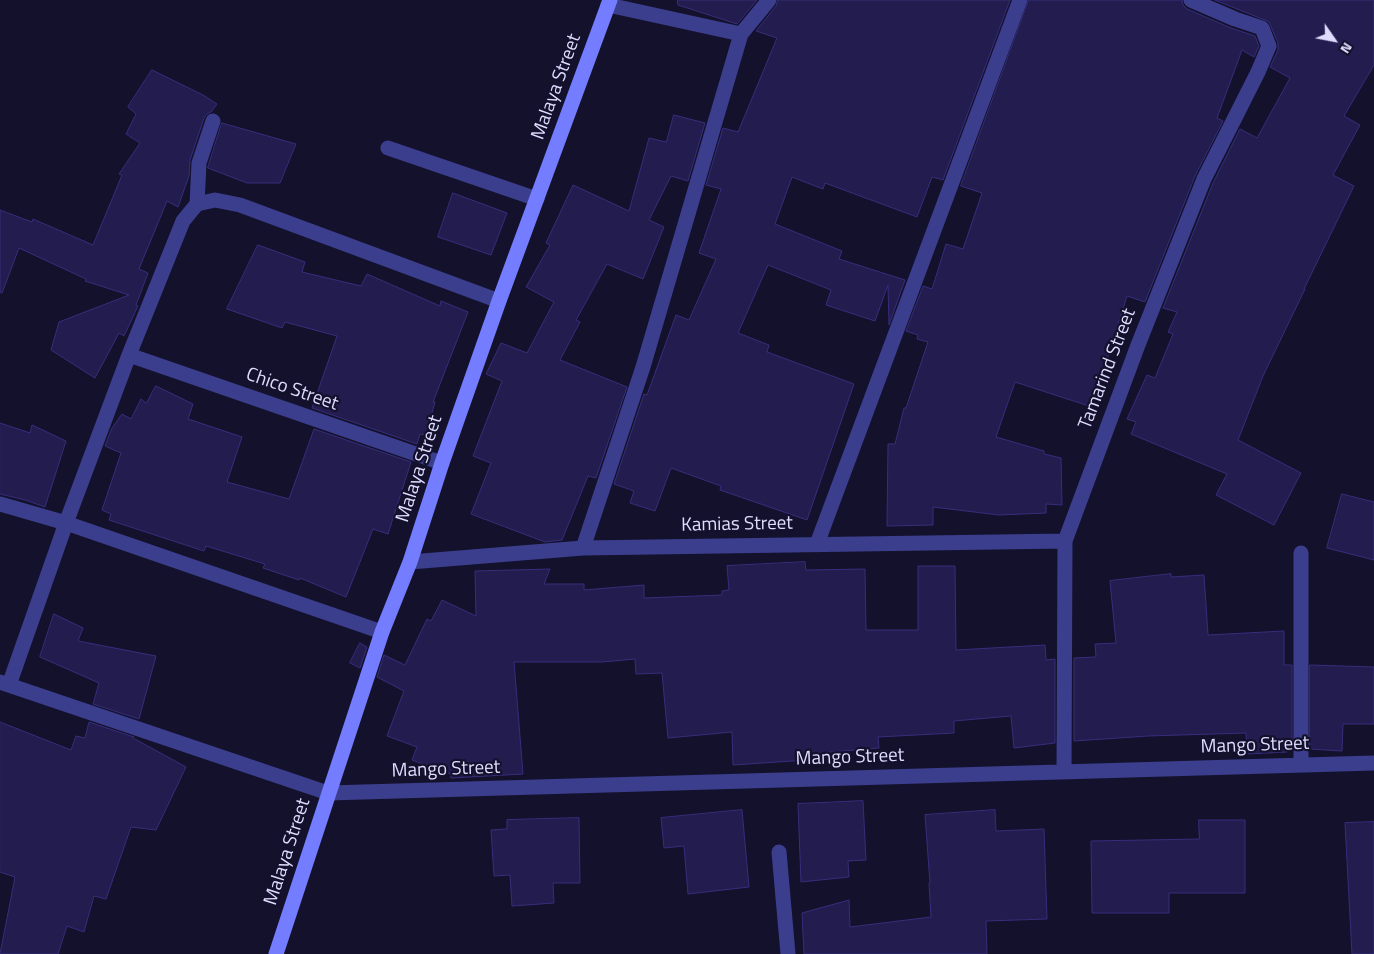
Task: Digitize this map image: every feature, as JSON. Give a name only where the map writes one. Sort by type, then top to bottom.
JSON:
[{"type":"street","points":[[583,548],[643,367],[741,34],[769,0]]},
{"type":"street","points":[[817,544],[1020,0]]},
{"type":"street","name":"Tamarind Street","points":[[1064,772],[1065,542],[1138,345],[1204,179],[1258,72],[1269,46],[1262,28],[1235,19],[1191,0]]},
{"type":"street","points":[[610,3],[741,34]]},
{"type":"street","name":"Malaya Street","points":[[276,954],[382,632],[410,562],[442,462],[499,301],[610,3]]},
{"type":"street","points":[[213,121],[199,163],[197,204],[184,221],[129,355],[4,683],[328,793]]},
{"type":"street","points":[[388,148],[537,199]]},
{"type":"street","points":[[197,204],[215,200],[240,205],[499,301]]},
{"type":"street","name":"Chico Street","points":[[129,355],[442,462]]},
{"type":"street","points":[[0,504],[66,523],[382,632]]},
{"type":"street","name":"Kamias Street","points":[[410,562],[583,548],[1065,542]]},
{"type":"street","points":[[1301,553],[1301,765]]},
{"type":"street","name":"Mango Street","points":[[328,793],[1374,763]]},
{"type":"street","points":[[779,852],[788,954]]},
{"type":"building","points":[[678,0],[757,0],[737,24],[678,5]]},
{"type":"building","points":[[778,0],[1010,0],[943,180],[932,177],[917,217],[825,183],[823,189],[792,177],[775,224],[842,251],[839,259],[905,280],[889,325],[888,285],[875,321],[826,305],[831,290],[768,265],[738,333],[769,345],[767,352],[854,384],[807,520],[720,490],[721,486],[671,468],[655,511],[630,503],[634,491],[614,484],[644,394],[647,395],[676,315],[689,320],[716,259],[699,253],[721,189],[706,185],[723,128],[738,132],[777,38],[756,31],[776,6]]},
{"type":"building","points":[[1029,0],[1182,0],[1183,5],[1187,9],[1255,36],[1259,46],[1254,57],[1242,50],[1217,118],[1223,121],[1195,176],[1145,302],[1127,296],[1092,407],[1015,382],[996,437],[1061,458],[1062,505],[1046,504],[1046,513],[999,515],[933,507],[933,525],[887,526],[888,444],[895,444],[904,408],[906,408],[928,342],[917,339],[918,335],[906,331],[923,286],[932,289],[946,244],[963,249],[982,193],[961,186]]},
{"type":"building","points":[[1215,0],[1374,0],[1374,65],[1344,116],[1360,125],[1333,175],[1354,186],[1263,376],[1238,440],[1301,473],[1274,525],[1216,495],[1227,474],[1131,434],[1136,422],[1127,419],[1147,375],[1155,378],[1173,334],[1168,332],[1177,312],[1163,308],[1213,183],[1240,129],[1257,138],[1290,78],[1270,67],[1278,50],[1278,43],[1269,22]]},
{"type":"building","points":[[152,70],[217,104],[204,118],[190,160],[189,176],[178,207],[167,201],[139,269],[148,273],[136,305],[138,306],[124,336],[119,333],[95,378],[51,350],[59,322],[129,295],[85,281],[86,279],[19,248],[2,293],[0,292],[0,210],[32,222],[33,219],[93,245],[122,175],[119,174],[140,143],[126,134],[136,114],[128,107]]},
{"type":"building","points":[[674,115],[705,123],[688,181],[671,176],[649,220],[664,227],[643,279],[607,264],[576,320],[580,322],[560,360],[627,387],[596,478],[588,476],[562,540],[545,542],[471,514],[491,463],[473,456],[502,381],[486,374],[501,343],[527,353],[554,302],[526,287],[550,245],[546,243],[573,185],[629,211],[649,138],[666,142]]},
{"type":"building","points":[[222,123],[296,144],[280,183],[247,183],[208,168]]},
{"type":"building","points":[[453,193],[507,213],[491,255],[438,237]]},
{"type":"building","points":[[258,245],[305,262],[302,272],[361,286],[367,274],[440,306],[441,301],[468,312],[433,402],[435,402],[426,435],[420,434],[417,444],[312,408],[337,336],[285,322],[282,328],[227,309]]},
{"type":"building","points":[[156,386],[193,404],[188,419],[242,437],[227,482],[289,499],[314,429],[411,462],[388,534],[373,529],[346,597],[300,578],[299,580],[263,568],[265,564],[206,546],[204,551],[109,520],[111,514],[102,510],[121,453],[105,446],[112,428],[122,414],[131,419],[141,399],[146,403]]},
{"type":"building","points":[[0,423],[30,433],[32,425],[66,441],[45,507],[0,494]]},
{"type":"building","points":[[1342,494],[1374,502],[1374,560],[1327,548]]},
{"type":"building","points":[[805,562],[806,570],[865,569],[866,630],[918,630],[918,566],[955,566],[956,650],[1045,645],[1046,660],[1055,659],[1055,743],[1014,748],[1011,716],[954,721],[954,733],[878,737],[879,748],[807,754],[807,760],[733,765],[732,732],[668,738],[662,673],[636,674],[635,659],[602,662],[514,662],[523,774],[451,778],[451,774],[412,760],[417,747],[387,736],[404,691],[377,677],[384,655],[405,665],[427,619],[431,621],[442,600],[476,616],[475,571],[550,569],[544,584],[584,584],[584,590],[644,585],[644,598],[722,595],[722,591],[729,590],[727,566]]},
{"type":"building","points":[[1171,574],[1171,577],[1204,575],[1208,635],[1284,631],[1284,665],[1292,665],[1292,748],[1287,748],[1287,752],[1247,754],[1246,733],[1148,736],[1074,741],[1074,658],[1096,657],[1095,644],[1116,643],[1110,581]]},
{"type":"building","points":[[54,614],[83,628],[78,641],[156,656],[139,719],[93,704],[99,683],[40,657]]},
{"type":"building","points":[[360,643],[367,647],[360,668],[350,663]]},
{"type":"building","points":[[1310,665],[1374,667],[1374,724],[1343,724],[1342,751],[1310,749]]},
{"type":"building","points":[[0,722],[71,750],[76,736],[85,738],[89,722],[134,737],[186,767],[156,830],[131,827],[106,899],[94,896],[84,932],[67,926],[58,954],[0,954],[15,877],[0,872]]},
{"type":"building","points":[[863,801],[866,860],[848,861],[849,877],[801,882],[798,804]]},
{"type":"building","points":[[742,810],[749,887],[688,894],[684,846],[664,848],[661,818]]},
{"type":"building","points":[[995,810],[996,831],[1044,829],[1047,919],[986,921],[987,954],[804,954],[802,913],[849,900],[850,927],[931,917],[925,815]]},
{"type":"building","points":[[579,818],[580,883],[553,883],[554,903],[512,906],[510,875],[494,876],[491,830],[507,829],[507,820]]},
{"type":"building","points":[[1199,820],[1245,820],[1245,893],[1169,893],[1169,913],[1092,913],[1091,841],[1199,839]]},
{"type":"building","points":[[1374,822],[1374,954],[1352,954],[1345,823]]}]
